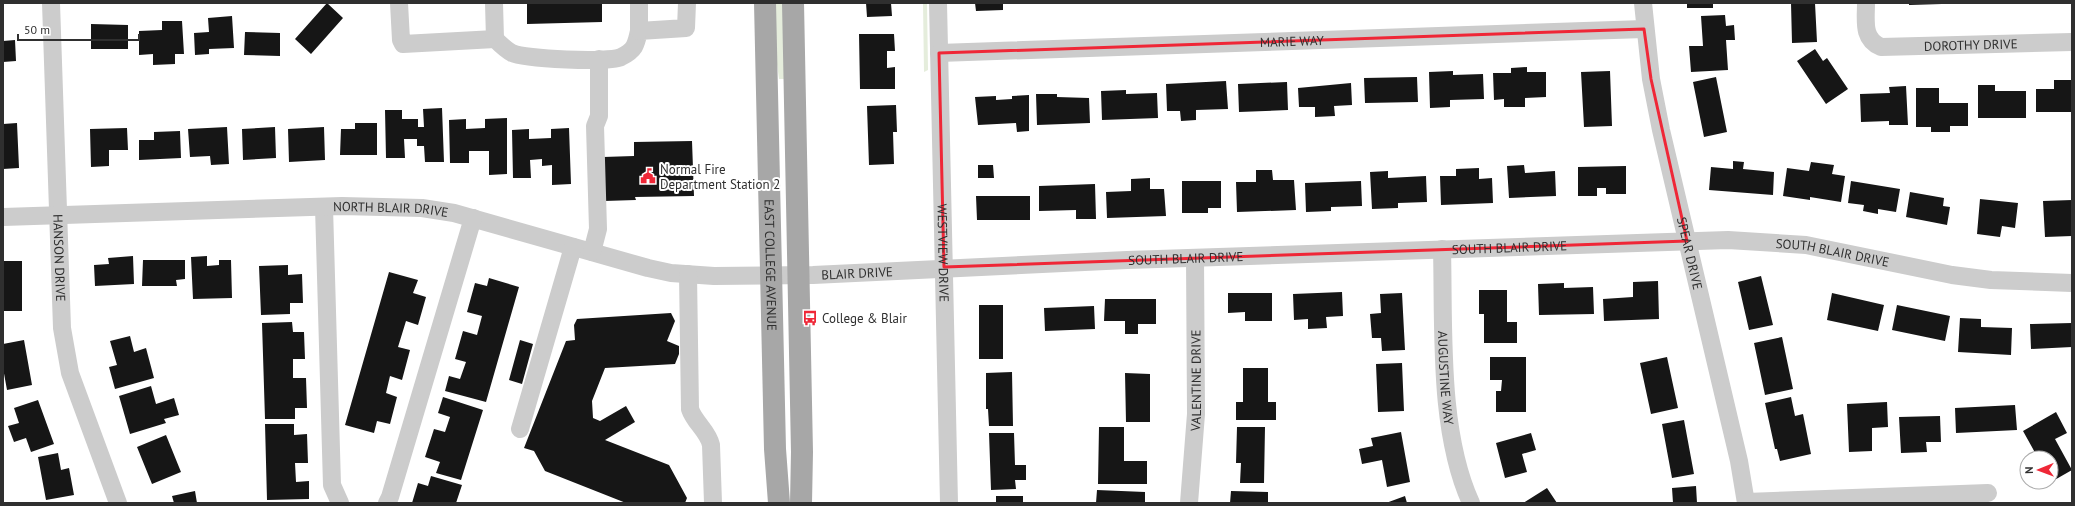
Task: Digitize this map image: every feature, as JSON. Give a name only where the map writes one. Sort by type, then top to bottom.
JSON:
[{"type":"main road","name":"EAST COLLEGE AVENUE","points":[[765,3],[775,449],[779,503]]},
{"type":"main road","points":[[793,3],[802,452],[801,503]]},
{"type":"street","name":"HANSON DRIVE","points":[[51,3],[59,298],[66,355],[70,373],[118,503]]},
{"type":"street","points":[[399,3],[401,40],[403,44],[495,40],[513,54],[561,59],[620,58],[627,53],[636,46],[639,31],[639,3]]},
{"type":"street","points":[[494,3],[495,40]]},
{"type":"street","points":[[639,31],[686,28],[687,3]]},
{"type":"street","name":"WESTVIEW DRIVE","points":[[938,3],[949,503]]},
{"type":"street","name":"SPEAR DRIVE","points":[[1643,3],[1644,29],[1652,87],[1738,461],[1746,503]]},
{"type":"street","name":"DOROTHY DRIVE","points":[[1866,3],[1866,27],[1868,36],[1872,41],[1881,47],[1895,48],[2072,42]]},
{"type":"street","name":"MARIE WAY","points":[[940,53],[1644,29]]},
{"type":"street","points":[[592,252],[598,229],[595,126],[599,116],[599,59]]},
{"type":"street","name":"NORTH BLAIR DRIVE","points":[[3,217],[324,207],[386,206],[422,208],[454,213],[473,218],[648,268],[688,274],[771,275]]},
{"type":"street","points":[[324,207],[332,485],[340,503]]},
{"type":"street","points":[[387,503],[473,218]]},
{"type":"street","name":"SOUTH BLAIR DRIVE","points":[[944,267],[1728,240],[1800,244],[1856,254],[1952,275],[2005,281],[2072,283]]},
{"type":"street","points":[[520,428],[573,247]]},
{"type":"street","name":"AUGUSTINE WAY","points":[[1442,249],[1449,422],[1456,459],[1471,503]]},
{"type":"street","name":"VALENTINE DRIVE","points":[[1189,503],[1196,414],[1195,258]]},
{"type":"street","name":"BLAIR DRIVE","points":[[771,275],[799,275],[944,267]]},
{"type":"street","points":[[688,274],[690,409],[710,439],[712,445],[713,503]]},
{"type":"street","points":[[1746,503],[1988,493]]},
{"type":"highlighted area","points":[[1644,29],[1651,79],[1687,241],[944,267],[939,53]]},
{"type":"green space","points":[[773,3],[783,3],[785,79],[779,79],[774,42]]},
{"type":"green space","points":[[923,3],[927,3],[928,70],[924,72]]},
{"type":"building","points":[[327,3],[343,18],[311,54],[295,39]]},
{"type":"building","points":[[527,3],[602,3],[602,22],[527,24]]},
{"type":"building","points":[[866,3],[891,3],[892,16],[867,17]]},
{"type":"building","points":[[975,3],[1003,3],[1003,10],[976,11]]},
{"type":"building","points":[[1687,3],[1713,3],[1713,8],[1687,8]]},
{"type":"building","points":[[1791,3],[1815,3],[1817,42],[1792,43]]},
{"type":"building","points":[[1909,3],[1942,3],[1942,4],[1909,5]]},
{"type":"building","points":[[1725,15],[1726,26],[1734,25],[1735,40],[1726,40],[1728,70],[1691,72],[1689,46],[1703,46],[1701,16]]},
{"type":"building","points":[[232,16],[234,48],[209,49],[209,54],[195,55],[194,33],[209,32],[208,18]]},
{"type":"building","points":[[162,21],[182,21],[184,54],[175,54],[175,64],[153,65],[153,54],[139,55],[139,31],[162,30]]},
{"type":"building","points":[[91,24],[128,25],[128,49],[91,49]]},
{"type":"building","points":[[245,32],[280,33],[280,56],[244,55]]},
{"type":"building","points":[[859,34],[894,34],[895,51],[887,51],[887,68],[895,67],[895,89],[860,89]]},
{"type":"building","points":[[15,40],[16,61],[3,62],[3,41]]},
{"type":"building","points":[[1815,49],[1823,61],[1827,58],[1848,89],[1826,104],[1797,61]]},
{"type":"building","points":[[1527,67],[1527,72],[1546,72],[1546,97],[1525,98],[1525,107],[1504,107],[1504,99],[1494,100],[1493,73],[1511,73],[1511,68]]},
{"type":"building","points":[[1453,71],[1453,75],[1483,74],[1484,99],[1450,100],[1450,107],[1430,108],[1429,72]]},
{"type":"building","points":[[1610,71],[1612,126],[1584,127],[1581,72]]},
{"type":"building","points":[[1417,77],[1418,102],[1365,103],[1364,78]]},
{"type":"building","points":[[1716,77],[1727,132],[1704,137],[1693,82]]},
{"type":"building","points":[[2054,80],[2072,80],[2072,112],[2036,112],[2036,89],[2054,89]]},
{"type":"building","points":[[1226,81],[1228,109],[1196,110],[1196,120],[1181,121],[1180,111],[1167,111],[1166,84]]},
{"type":"building","points":[[1287,82],[1288,110],[1239,112],[1238,84]]},
{"type":"building","points":[[1351,83],[1352,105],[1334,106],[1335,116],[1315,117],[1315,107],[1299,107],[1298,88]]},
{"type":"building","points":[[1978,85],[1995,85],[1995,91],[2026,91],[2026,118],[1978,118]]},
{"type":"building","points":[[1906,86],[1908,125],[1889,125],[1889,121],[1861,122],[1860,94],[1890,93],[1889,87]]},
{"type":"building","points":[[1916,88],[1939,88],[1939,103],[1968,103],[1968,126],[1950,126],[1950,132],[1931,132],[1931,127],[1916,127]]},
{"type":"building","points":[[1126,90],[1126,94],[1157,93],[1158,118],[1102,120],[1101,91]]},
{"type":"building","points":[[1036,94],[1057,94],[1057,97],[1089,98],[1090,123],[1037,125]]},
{"type":"building","points":[[1029,95],[1029,131],[1017,132],[1016,123],[978,125],[975,97],[996,96],[996,100],[1012,99],[1012,96]]},
{"type":"building","points":[[896,105],[897,132],[893,132],[894,164],[869,165],[867,106]]},
{"type":"building","points":[[442,108],[444,162],[425,162],[424,146],[417,146],[417,139],[404,139],[405,158],[386,158],[385,110],[402,110],[402,119],[418,119],[418,127],[424,127],[423,109]]},
{"type":"building","points":[[507,118],[507,174],[489,175],[489,151],[469,151],[469,163],[450,163],[449,120],[466,119],[466,129],[485,128],[485,119]]},
{"type":"building","points":[[17,123],[19,168],[3,169],[3,124]]},
{"type":"building","points":[[355,123],[377,123],[377,155],[340,155],[341,129],[355,129]]},
{"type":"building","points":[[227,127],[229,164],[211,165],[210,156],[190,157],[188,129]]},
{"type":"building","points":[[275,127],[276,158],[243,160],[242,129]]},
{"type":"building","points":[[324,127],[325,160],[289,162],[288,129]]},
{"type":"building","points":[[127,128],[128,150],[109,150],[109,166],[91,167],[90,129]]},
{"type":"building","points":[[569,128],[571,184],[552,185],[552,165],[542,166],[542,159],[530,160],[531,178],[513,178],[512,130],[529,129],[529,139],[551,138],[551,129]]},
{"type":"building","points":[[180,131],[181,158],[139,160],[139,140],[154,140],[154,132]]},
{"type":"building","name":"Normal Fire Department Station 2","points":[[692,141],[694,196],[635,197],[636,200],[604,201],[603,157],[634,156],[634,142]]},
{"type":"building","points":[[1733,161],[1744,162],[1743,169],[1774,172],[1773,195],[1709,190],[1711,167],[1733,169]]},
{"type":"building","points":[[1811,162],[1834,165],[1832,174],[1845,176],[1841,202],[1810,197],[1810,200],[1783,196],[1787,168],[1809,171]]},
{"type":"building","points":[[978,165],[993,165],[994,178],[978,178]]},
{"type":"building","points":[[1524,165],[1525,173],[1555,171],[1556,196],[1509,198],[1507,166]]},
{"type":"building","points":[[1626,166],[1626,194],[1606,194],[1606,188],[1597,188],[1597,196],[1578,196],[1578,167]]},
{"type":"building","points":[[1479,168],[1479,179],[1492,178],[1493,203],[1441,205],[1440,176],[1456,176],[1456,169]]},
{"type":"building","points":[[1256,170],[1272,170],[1273,180],[1294,180],[1296,210],[1237,212],[1236,182],[1256,182]]},
{"type":"building","points":[[1388,171],[1388,178],[1426,176],[1427,202],[1398,203],[1398,208],[1372,209],[1370,172]]},
{"type":"building","points":[[1150,178],[1150,189],[1164,189],[1166,216],[1107,218],[1106,192],[1131,191],[1131,179]]},
{"type":"building","points":[[1182,181],[1221,181],[1221,208],[1208,208],[1208,213],[1182,213]]},
{"type":"building","points":[[1361,181],[1362,206],[1331,207],[1331,211],[1306,212],[1305,183]]},
{"type":"building","points":[[1851,181],[1900,189],[1896,212],[1878,209],[1878,214],[1863,211],[1864,205],[1848,203]]},
{"type":"building","points":[[1095,184],[1096,219],[1076,219],[1076,210],[1039,211],[1039,186]]},
{"type":"building","points":[[1910,192],[1944,198],[1943,206],[1950,207],[1947,225],[1906,217]]},
{"type":"building","points":[[976,196],[1030,196],[1030,220],[977,220]]},
{"type":"building","points":[[1980,199],[2018,203],[2015,228],[2002,226],[2000,237],[1977,234]]},
{"type":"building","points":[[2072,200],[2072,236],[2045,237],[2043,201]]},
{"type":"building","points":[[133,256],[134,284],[95,286],[94,265],[109,264],[108,258]]},
{"type":"building","points":[[207,256],[207,266],[219,265],[219,260],[231,260],[232,298],[193,299],[191,257]]},
{"type":"building","points":[[143,260],[185,260],[185,279],[176,280],[177,286],[142,286]]},
{"type":"building","points":[[3,261],[22,261],[22,311],[3,311]]},
{"type":"building","points":[[288,265],[288,275],[302,274],[303,303],[290,303],[290,314],[261,315],[259,266]]},
{"type":"building","points":[[389,272],[418,280],[413,293],[426,297],[418,325],[406,321],[398,347],[410,350],[402,380],[390,376],[386,393],[397,397],[390,424],[377,421],[374,433],[345,425]]},
{"type":"building","points":[[1761,276],[1773,325],[1749,330],[1738,282]]},
{"type":"building","points":[[489,278],[519,287],[486,402],[445,391],[449,376],[460,379],[466,362],[455,359],[463,331],[477,335],[482,316],[467,312],[475,283],[487,286]]},
{"type":"building","points":[[1658,281],[1659,319],[1604,321],[1603,299],[1633,297],[1633,282]]},
{"type":"building","points":[[1564,283],[1564,288],[1593,287],[1594,314],[1539,315],[1538,284]]},
{"type":"building","points":[[1479,290],[1507,290],[1507,322],[1517,322],[1517,343],[1484,343],[1484,314],[1479,314]]},
{"type":"building","points":[[1342,292],[1343,316],[1326,317],[1327,328],[1308,329],[1308,319],[1294,320],[1293,294]]},
{"type":"building","points":[[1228,293],[1272,293],[1272,321],[1245,321],[1245,312],[1228,313]]},
{"type":"building","points":[[1402,293],[1405,350],[1382,351],[1381,338],[1372,338],[1370,314],[1381,313],[1380,294]]},
{"type":"building","points":[[1832,293],[1884,305],[1878,331],[1827,320]]},
{"type":"building","points":[[1105,299],[1156,299],[1156,324],[1138,324],[1138,334],[1125,334],[1125,321],[1104,321]]},
{"type":"building","points":[[979,305],[1003,305],[1003,359],[979,359]]},
{"type":"building","points":[[1897,305],[1950,316],[1945,341],[1892,330]]},
{"type":"building","points":[[1094,306],[1095,329],[1045,331],[1044,308]]},
{"type":"building","points":[[671,313],[675,321],[667,341],[679,346],[679,354],[675,364],[605,368],[592,401],[593,418],[600,421],[626,406],[635,422],[605,440],[669,465],[687,498],[685,503],[626,503],[545,471],[534,451],[524,448],[566,341],[575,340],[574,325],[577,319]]},
{"type":"building","points":[[1960,318],[1981,319],[1981,327],[2012,328],[2011,355],[1958,352]]},
{"type":"building","points":[[292,322],[293,332],[304,332],[305,359],[293,359],[293,378],[306,378],[307,408],[295,408],[295,419],[265,419],[262,323]]},
{"type":"building","points":[[2072,323],[2072,347],[2031,349],[2030,324]]},
{"type":"building","points":[[130,336],[134,352],[146,348],[154,378],[115,389],[109,367],[117,365],[110,341]]},
{"type":"building","points":[[1782,337],[1793,389],[1765,395],[1754,343]]},
{"type":"building","points":[[24,340],[32,385],[7,390],[3,368],[3,344]]},
{"type":"building","points":[[520,340],[533,344],[522,384],[509,380]]},
{"type":"building","points":[[1490,357],[1526,357],[1526,412],[1496,412],[1496,391],[1501,391],[1502,380],[1490,380]]},
{"type":"building","points":[[1667,357],[1678,408],[1651,414],[1640,363]]},
{"type":"building","points":[[1402,363],[1404,411],[1378,412],[1376,364]]},
{"type":"building","points":[[1243,368],[1268,368],[1268,402],[1276,402],[1276,420],[1236,420],[1236,402],[1243,402]]},
{"type":"building","points":[[1012,372],[1013,426],[989,426],[988,409],[986,409],[986,373]]},
{"type":"building","points":[[1125,373],[1150,374],[1150,422],[1126,422]]},
{"type":"building","points":[[151,386],[156,404],[174,398],[179,415],[164,419],[166,423],[130,434],[119,396]]},
{"type":"building","points":[[443,397],[483,410],[461,480],[436,473],[440,462],[425,457],[434,429],[445,432],[450,417],[438,413]]},
{"type":"building","points":[[1791,397],[1795,416],[1803,414],[1811,454],[1780,461],[1777,449],[1775,449],[1765,403]]},
{"type":"building","points":[[38,400],[54,444],[31,452],[26,438],[14,442],[8,426],[19,423],[14,408]]},
{"type":"building","points":[[1887,402],[1888,427],[1872,428],[1872,451],[1849,452],[1847,404]]},
{"type":"building","points":[[2015,405],[2017,430],[1956,433],[1955,408]]},
{"type":"building","points":[[2056,412],[2067,433],[2055,439],[2072,470],[2059,477],[2059,450],[2034,450],[2023,431]]},
{"type":"building","points":[[1940,416],[1941,442],[1926,442],[1927,452],[1901,453],[1899,417]]},
{"type":"building","points":[[1684,420],[1694,474],[1672,478],[1662,424]]},
{"type":"building","points":[[265,424],[294,424],[294,435],[307,434],[308,463],[295,463],[296,482],[309,481],[309,499],[267,500]]},
{"type":"building","points":[[1099,427],[1124,427],[1124,461],[1147,461],[1147,484],[1098,484]]},
{"type":"building","points":[[1237,427],[1265,427],[1264,483],[1240,483],[1241,463],[1236,463]]},
{"type":"building","points":[[1401,432],[1410,482],[1387,487],[1382,460],[1362,464],[1359,449],[1373,446],[1371,438]]},
{"type":"building","points":[[989,433],[1014,433],[1015,465],[1026,465],[1026,480],[1015,480],[1016,489],[991,490]]},
{"type":"building","points":[[1531,433],[1536,450],[1522,454],[1527,472],[1505,478],[1496,443]]},
{"type":"building","points":[[166,435],[181,472],[152,484],[137,447]]},
{"type":"building","points":[[58,453],[61,470],[69,468],[74,495],[46,500],[38,457]]},
{"type":"building","points":[[431,476],[462,485],[456,503],[412,503],[418,483],[428,486]]},
{"type":"building","points":[[1696,486],[1697,503],[1673,503],[1672,488]]},
{"type":"building","points":[[1547,488],[1557,503],[1523,503]]},
{"type":"building","points":[[1097,490],[1145,492],[1145,503],[1096,503]]},
{"type":"building","points":[[195,491],[197,503],[174,503],[172,496]]},
{"type":"building","points":[[1231,491],[1268,492],[1268,503],[1230,503]]},
{"type":"building","points":[[996,496],[1023,496],[1023,503],[996,503]]},
{"type":"building","points":[[1405,496],[1407,503],[1386,503]]},
{"type":"place","name":"Normal Fire Department Station 2","points":[[648,176]]},
{"type":"place","name":"College & Blair","points":[[810,318]]}]
